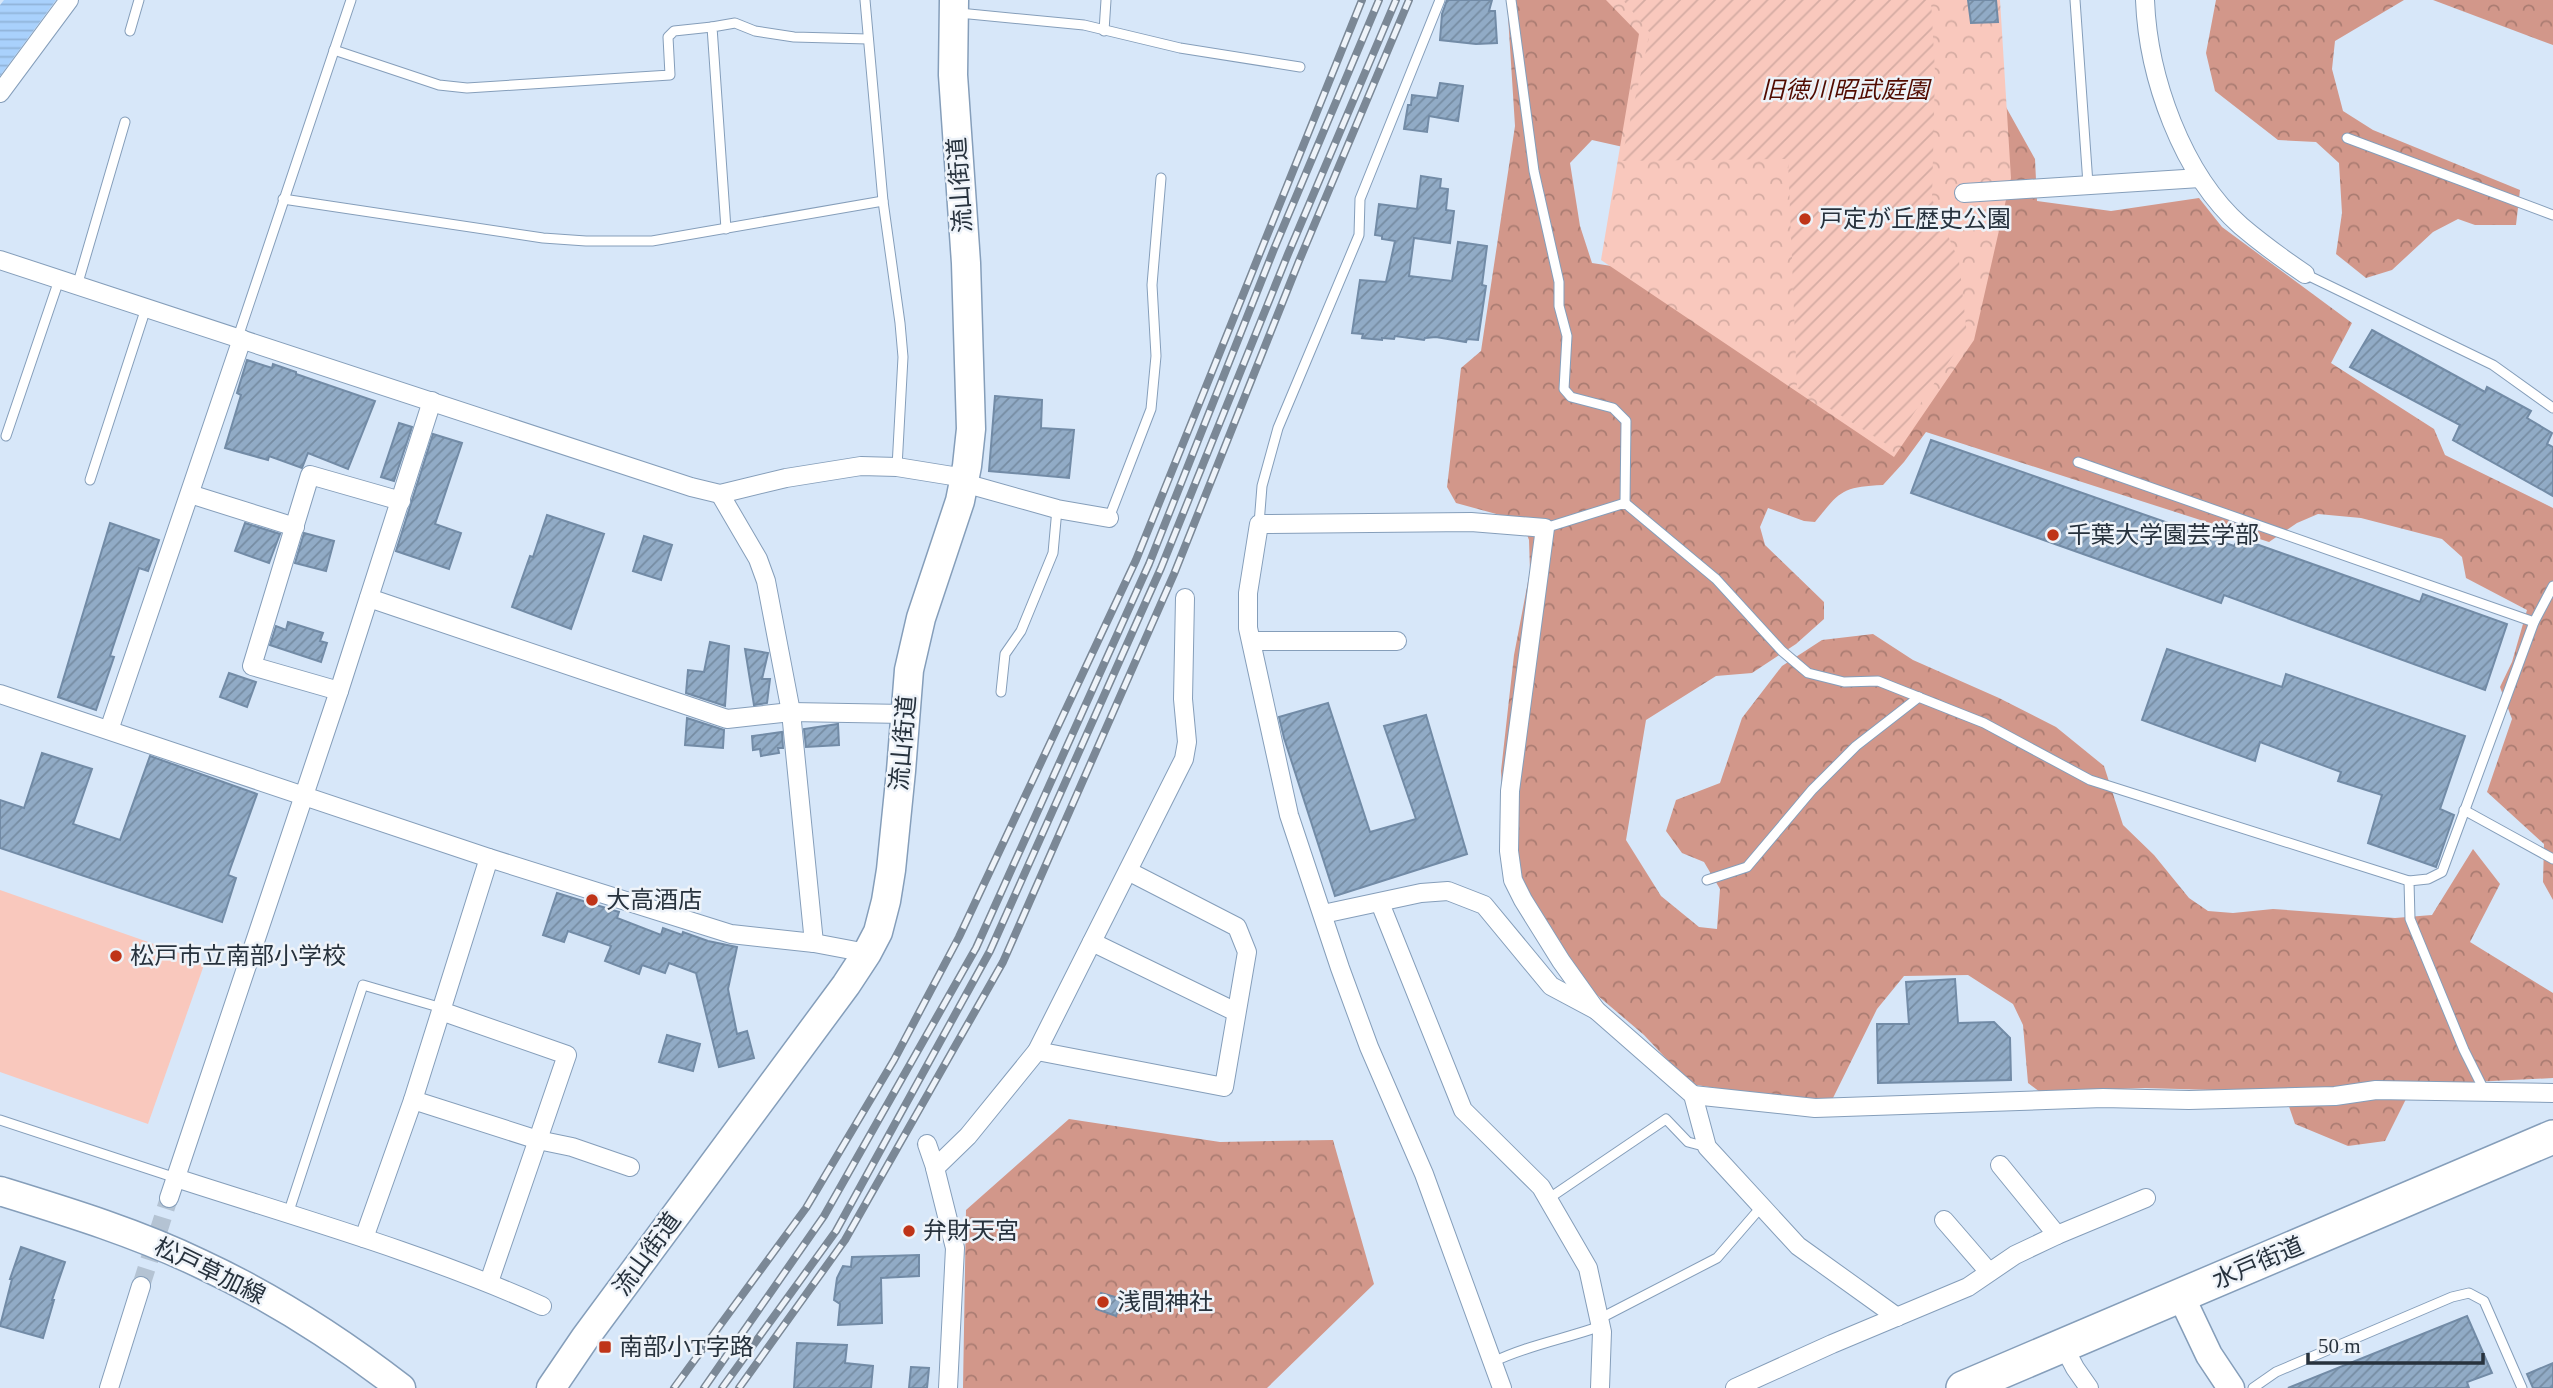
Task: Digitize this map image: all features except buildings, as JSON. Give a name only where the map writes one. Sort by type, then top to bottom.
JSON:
[{"type":"highway","name":"水戸街道","points":[[1963,1388],[2553,1137]]},
{"type":"main road","name":"流山街道","points":[[551,1388],[867,953],[878,932],[891,870],[909,670],[914,643],[965,481],[971,429],[966,262],[953,75],[954,6]]},
{"type":"main road","name":"松戸草加線","points":[[0,1191],[81,1217],[200,1263],[267,1297],[401,1388]]},
{"type":"street","points":[[0,93],[69,0]]},
{"type":"street","points":[[2145,0],[2145,13],[2162,97],[2200,178],[2239,224],[2305,274]]},
{"type":"street","points":[[1964,193],[2200,178]]},
{"type":"street","points":[[0,260],[691,487],[720,494],[823,471],[861,466],[897,467],[965,481],[1057,509],[1108,518]]},
{"type":"street","points":[[109,730],[240,338]]},
{"type":"street","points":[[169,1198],[339,691],[432,401]]},
{"type":"street","points":[[339,691],[252,666],[310,475],[401,501]]},
{"type":"street","points":[[190,494],[295,527]]},
{"type":"street","points":[[720,494],[758,559],[766,581],[791,712],[814,943]]},
{"type":"street","points":[[1502,1388],[1424,1174],[1369,1047],[1289,815],[1248,628],[1248,593],[1259,524],[1471,522],[1545,528],[1510,791],[1509,851],[1513,880],[1523,900],[1596,1010]]},
{"type":"street","points":[[369,598],[727,719],[791,712],[905,714]]},
{"type":"street","points":[[936,1170],[968,1136],[1037,1051],[1184,760],[1187,742],[1178,682],[1185,598]]},
{"type":"street","points":[[1252,640],[1397,641]]},
{"type":"street","points":[[0,694],[489,858],[731,934],[814,943],[867,953]]},
{"type":"street","points":[[364,1238],[414,1100],[489,858]]},
{"type":"street","points":[[1037,1051],[1224,1087],[1247,952],[1237,927],[1128,872]]},
{"type":"street","points":[[1322,914],[1421,893],[1448,891],[1484,905],[1551,986],[1596,1010],[1693,1095],[1707,1147],[1798,1246],[1897,1317]]},
{"type":"street","points":[[1380,903],[1463,1110],[1541,1187],[1588,1268],[1600,1322],[1600,1388]]},
{"type":"street","points":[[1092,942],[1236,1012]]},
{"type":"street","points":[[442,1009],[567,1055],[489,1282]]},
{"type":"street","points":[[1693,1095],[1815,1108],[2103,1098],[2189,1100],[2335,1096],[2376,1090],[2553,1093]]},
{"type":"street","points":[[414,1100],[630,1167]]},
{"type":"street","points":[[927,1144],[955,1248],[948,1388]]},
{"type":"street","points":[[2000,1166],[2057,1235]]},
{"type":"street","points":[[176,1178],[364,1238],[489,1282],[542,1306]]},
{"type":"street","points":[[1735,1388],[1968,1287],[2015,1255],[2146,1198]]},
{"type":"street","points":[[1944,1220],[1989,1272]]},
{"type":"street","points":[[109,1388],[141,1286]]},
{"type":"street","points":[[2180,1296],[2209,1355],[2231,1388]]},
{"type":"street","points":[[2063,1345],[2089,1388]]},
{"type":"lane","points":[[130,31],[139,0]]},
{"type":"lane","points":[[240,338],[283,199],[351,0]]},
{"type":"lane","points":[[866,0],[883,201],[900,323],[902,357],[897,467]]},
{"type":"lane","points":[[1104,32],[1106,0]]},
{"type":"lane","points":[[1259,524],[1262,486],[1278,428],[1359,234],[1360,199],[1440,0]]},
{"type":"lane","points":[[1511,0],[1534,171],[1559,282],[1559,306],[1567,336],[1564,389],[1571,397],[1613,408],[1626,421],[1626,503],[1716,579],[1782,652],[1808,673],[1844,682],[1878,681],[1984,723],[2090,780],[2409,881],[2428,879],[2442,872],[2534,622],[2552,589]]},
{"type":"lane","points":[[2075,0],[2088,184]]},
{"type":"lane","points":[[954,6],[1084,25],[1104,32],[1180,48],[1300,67]]},
{"type":"lane","points":[[334,50],[439,85],[467,88],[670,75],[668,37],[674,31],[735,23],[755,31],[794,37],[868,39]]},
{"type":"lane","points":[[712,27],[726,229]]},
{"type":"lane","points":[[78,286],[125,122]]},
{"type":"lane","points":[[2347,138],[2553,214]]},
{"type":"lane","points":[[1108,518],[1151,409],[1156,356],[1152,285],[1161,178]]},
{"type":"lane","points":[[283,199],[543,238],[586,241],[652,241],[883,201]]},
{"type":"lane","points":[[2305,274],[2493,365],[2553,408]]},
{"type":"lane","points":[[6,436],[59,280]]},
{"type":"lane","points":[[90,480],[146,308]]},
{"type":"lane","points":[[2078,461],[2534,622]]},
{"type":"lane","points":[[1545,528],[1626,503]]},
{"type":"lane","points":[[1001,692],[1005,654],[1021,631],[1052,553],[1057,509]]},
{"type":"lane","points":[[1707,880],[1747,867],[1812,790],[1856,746],[1919,697]]},
{"type":"lane","points":[[2464,810],[2553,859]]},
{"type":"lane","points":[[2409,881],[2410,919],[2464,1050],[2485,1092]]},
{"type":"lane","points":[[288,1214],[363,985],[442,1009]]},
{"type":"lane","points":[[1548,1199],[1666,1119],[1688,1142],[1707,1147]]},
{"type":"lane","points":[[0,1120],[176,1178]]},
{"type":"lane","points":[[1493,1362],[1519,1349],[1574,1336],[1717,1258],[1762,1206]]},
{"type":"lane","points":[[2253,1388],[2276,1372],[2452,1297],[2469,1293],[2484,1301],[2522,1388]]},
{"type":"green space","points":[[1507,0],[1641,0],[1992,82],[2035,159],[2037,201],[2111,211],[2199,198],[2222,227],[2352,323],[2331,363],[2434,429],[2445,455],[2553,508],[2553,900],[2543,882],[2544,844],[2487,792],[2512,719],[2500,687],[2512,662],[2527,610],[2466,578],[2462,557],[2442,539],[2361,518],[2318,514],[2297,523],[2269,542],[1926,432],[1883,485],[1850,489],[1830,503],[1815,522],[1804,521],[1768,508],[1760,527],[1765,545],[1824,602],[1824,619],[1796,644],[1752,673],[1716,676],[1646,720],[1626,840],[1661,896],[1699,927],[1717,929],[1720,889],[1704,862],[1682,853],[1666,831],[1676,800],[1720,783],[1742,718],[1782,666],[1822,640],[1873,634],[1913,660],[2056,727],[2104,766],[2123,825],[2154,855],[2189,898],[2208,911],[2233,913],[2273,909],[2395,918],[2432,915],[2473,849],[2500,884],[2470,942],[2553,993],[2553,1078],[2413,1085],[2385,1141],[2348,1146],[2295,1124],[2284,1092],[2145,1088],[2040,1092],[2028,1083],[2023,1025],[2013,1004],[1968,975],[1904,976],[1877,1009],[1833,1098],[1800,1101],[1690,1084],[1644,1035],[1577,978],[1506,860],[1501,771],[1514,655],[1530,571],[1529,540],[1522,521],[1456,503],[1447,487],[1461,368],[1481,351],[1515,126]],"holes":[[[1592,140],[1641,151],[1644,271],[1592,263],[1580,226],[1570,163]]]},
{"type":"green space","name":"旧徳川昭武庭園","points":[[1606,0],[2000,0],[2011,178],[1974,340],[1894,457],[1601,260],[1639,34]]},
{"type":"green space","name":"旧徳川昭武庭園","points":[[1623,0],[1931,0],[1935,72],[1932,199],[1959,261],[1967,335],[1891,447],[1797,388],[1788,159],[1621,161],[1650,33]]},
{"type":"green space","points":[[2216,0],[2404,0],[2335,41],[2332,69],[2343,111],[2373,130],[2520,190],[2516,225],[2475,225],[2458,219],[2433,232],[2392,270],[2366,278],[2336,254],[2342,213],[2339,163],[2316,142],[2278,140],[2215,91],[2206,53]]},
{"type":"green space","points":[[2433,0],[2553,0],[2553,45]]},
{"type":"green space","points":[[0,890],[205,962],[148,1124],[0,1072]]},
{"type":"green space","points":[[1069,1119],[1220,1142],[1333,1140],[1374,1284],[1267,1388],[963,1388],[966,1210]]},
{"type":"water","points":[[4,0],[56,0],[0,76],[0,5]]},
{"type":"tunnel","points":[[141,1286],[169,1198]]},
{"type":"railway","points":[[674,1388],[806,1208],[894,1060],[959,937],[1136,560],[1362,0]]},
{"type":"railway","points":[[704,1388],[824,1216],[976,948],[1149,564],[1274,249],[1379,0]]},
{"type":"railway","points":[[722,1388],[836,1231],[990,951],[1161,568],[1288,254],[1396,0]]},
{"type":"railway","points":[[739,1388],[845,1240],[1003,962],[1174,574],[1299,261],[1409,0]]},
{"type":"place","name":"戸定が丘歴史公園","points":[[1805,219]]},
{"type":"place","name":"千葉大学園芸学部","points":[[2053,535]]},
{"type":"place","name":"大高酒店","points":[[592,900]]},
{"type":"place","name":"松戸市立南部小学校","points":[[116,956]]},
{"type":"place","name":"弁財天宮","points":[[909,1231]]},
{"type":"place","name":"浅間神社","points":[[1103,1302]]},
{"type":"place","name":"南部小T字路","points":[[605,1347]]}]
